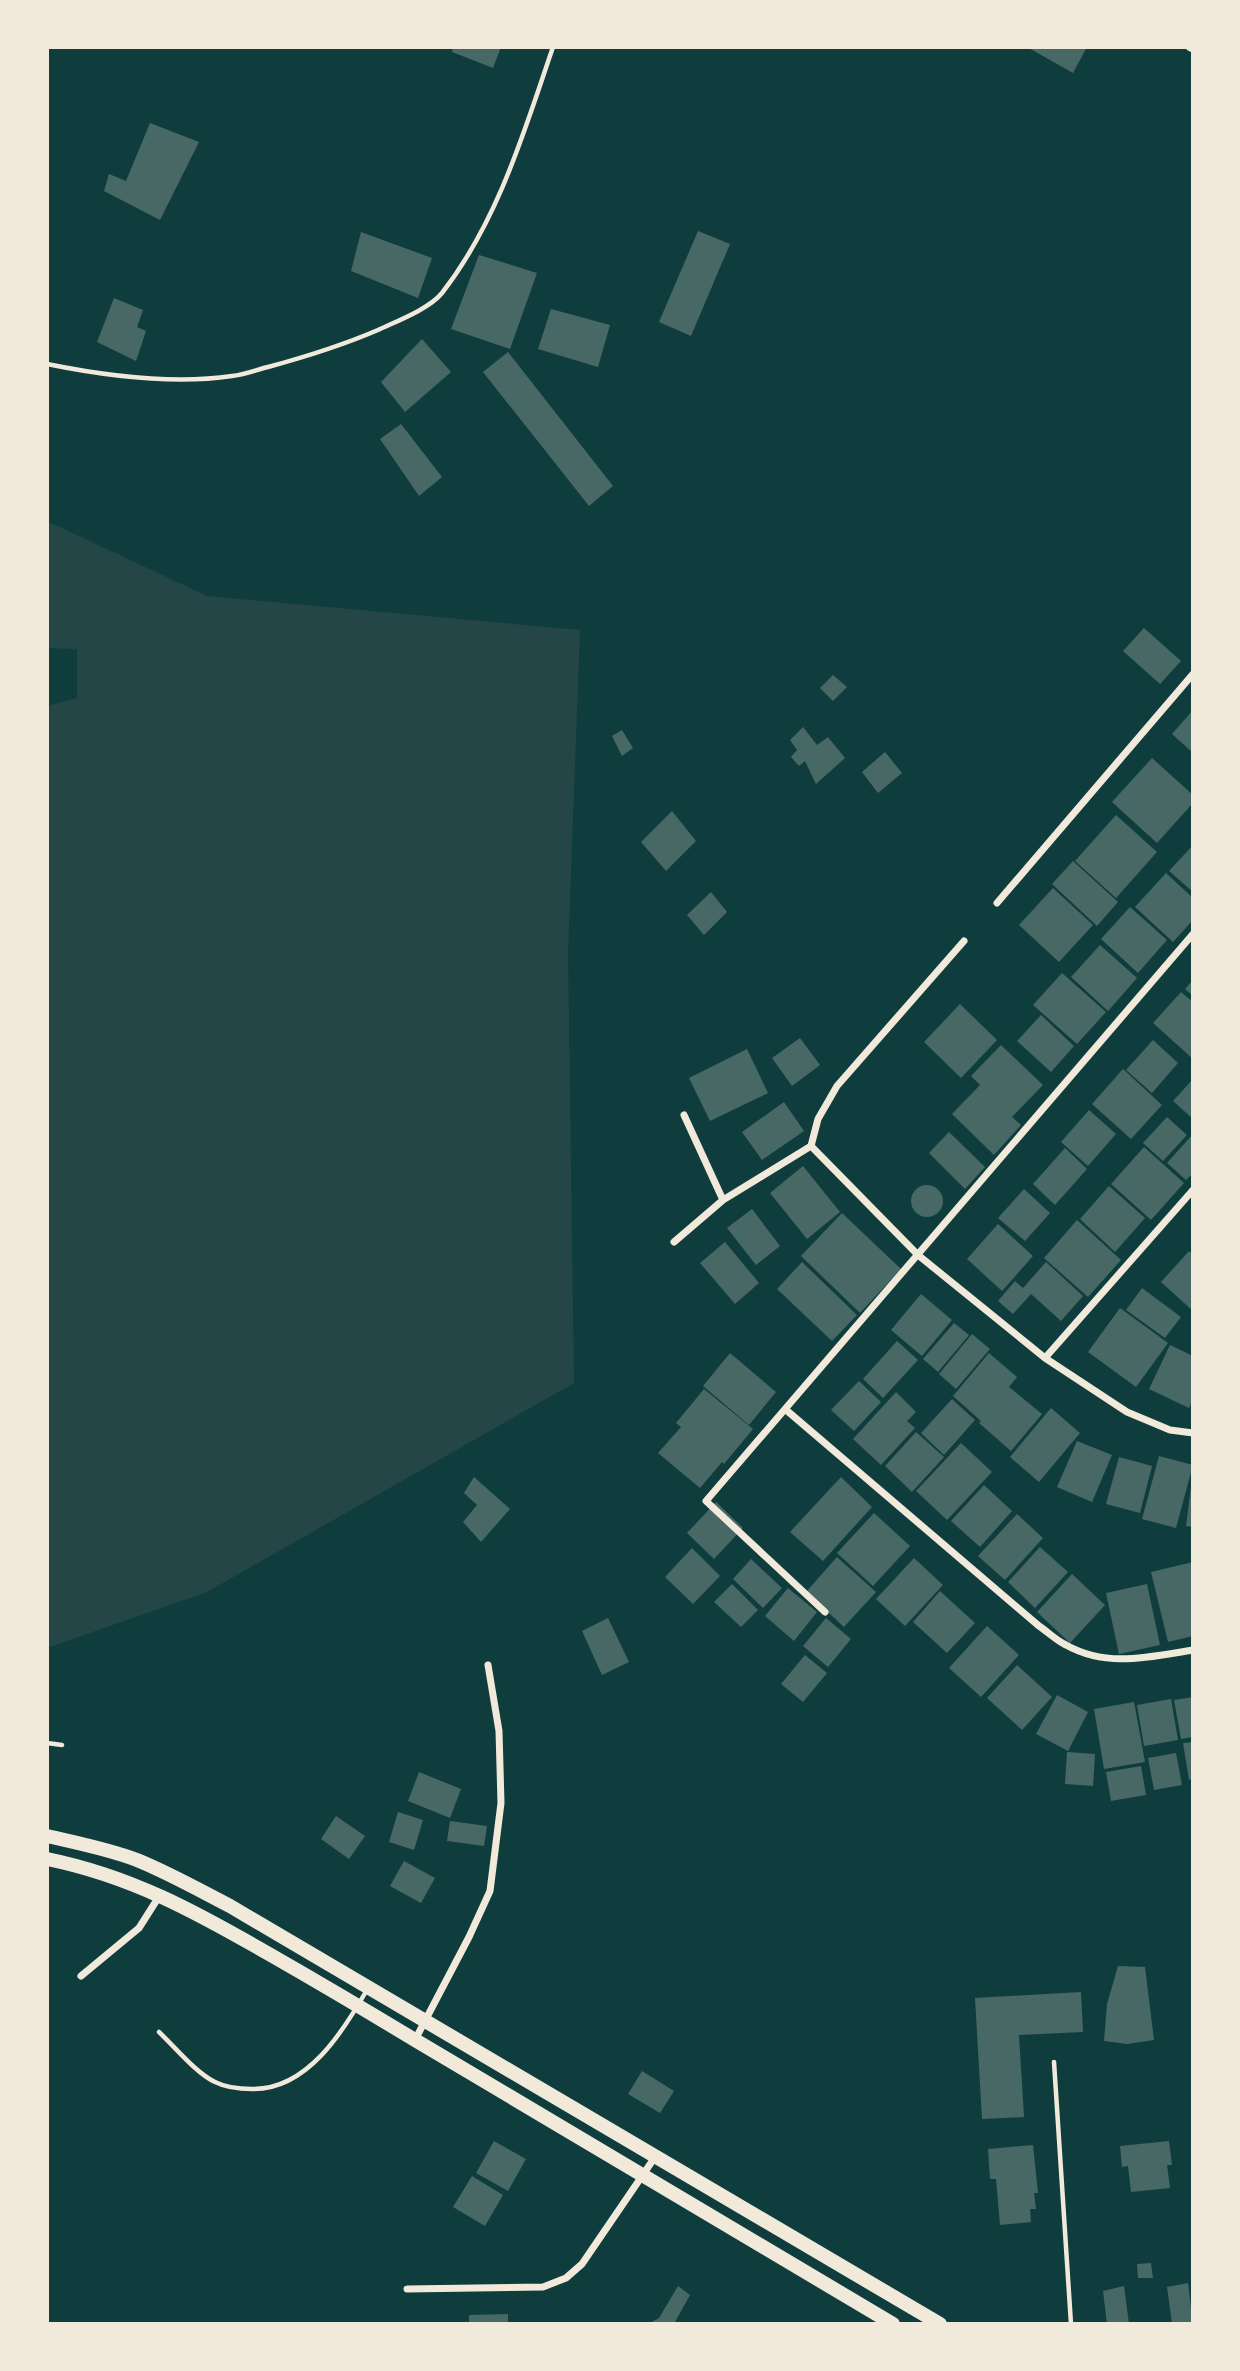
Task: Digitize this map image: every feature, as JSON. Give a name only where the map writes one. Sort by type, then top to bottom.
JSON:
[{"type":"highway","points":[[47,1836],[135,1860],[180,1879],[369,1986],[940,2324]]},
{"type":"highway","points":[[47,1859],[114,1876],[160,1895],[229,1931],[893,2324]]},
{"type":"street","points":[[997,903],[1193,674]]},
{"type":"street","points":[[825,1612],[706,1501],[1193,934]]},
{"type":"street","points":[[674,1241],[723,1200],[811,1146],[818,1119],[837,1086],[964,941]]},
{"type":"street","points":[[684,1115],[723,1200]]},
{"type":"street","points":[[811,1146],[918,1255],[1045,1357],[1127,1412],[1170,1430],[1193,1433]]},
{"type":"street","points":[[1045,1357],[1193,1190]]},
{"type":"street","points":[[785,1409],[1039,1626],[1065,1645],[1088,1655],[1121,1661],[1193,1650]]},
{"type":"street","points":[[415,2040],[491,1891],[501,1803],[499,1731],[488,1665]]},
{"type":"street","points":[[81,1976],[139,1928],[160,1895]]},
{"type":"street","points":[[407,2289],[543,2287],[566,2278],[582,2264],[655,2157]]},
{"type":"lane","points":[[47,364],[79,371],[169,380],[233,376],[294,360],[408,317],[440,295],[476,242],[508,176],[553,47]]},
{"type":"lane","points":[[47,1743],[62,1745]]},
{"type":"lane","points":[[159,2032],[214,2082],[234,2089],[264,2090],[296,2078],[326,2050],[369,1986]]},
{"type":"lane","points":[[1054,2062],[1071,2324]]},
{"type":"shaded area","points":[[47,521],[207,596],[580,630],[568,953],[574,1383],[207,1592],[47,1648],[47,706],[77,698],[77,649],[47,648]]},
{"type":"building","points":[[453,47],[501,47],[493,68],[452,52]]},
{"type":"building","points":[[1027,47],[1087,47],[1073,73]]},
{"type":"building","points":[[150,123],[199,142],[160,220],[104,191],[109,174],[126,181]]},
{"type":"building","points":[[698,231],[730,244],[691,336],[659,322]]},
{"type":"building","points":[[361,232],[432,258],[418,298],[351,271]]},
{"type":"building","points":[[479,255],[537,273],[510,349],[451,329]]},
{"type":"building","points":[[114,298],[143,310],[137,327],[146,331],[136,361],[97,342]]},
{"type":"building","points":[[551,309],[610,325],[598,367],[538,349]]},
{"type":"building","points":[[422,339],[451,372],[405,412],[381,382]]},
{"type":"building","points":[[508,352],[613,486],[589,506],[483,372]]},
{"type":"building","points":[[401,424],[442,477],[419,496],[380,439]]},
{"type":"building","points":[[1144,628],[1181,661],[1160,684],[1123,651]]},
{"type":"building","points":[[833,675],[847,687],[833,701],[820,688]]},
{"type":"building","points":[[1193,710],[1193,753],[1172,734]]},
{"type":"building","points":[[803,727],[817,745],[828,737],[845,758],[816,784],[805,761],[799,766],[791,757],[797,750],[790,740]]},
{"type":"building","points":[[622,730],[633,748],[622,756],[612,736]]},
{"type":"building","points":[[885,752],[902,773],[878,793],[862,772]]},
{"type":"building","points":[[1152,758],[1193,795],[1193,803],[1157,843],[1112,802]]},
{"type":"building","points":[[672,811],[696,841],[666,871],[641,842]]},
{"type":"building","points":[[1116,815],[1157,852],[1116,898],[1075,861]]},
{"type":"building","points":[[1193,845],[1193,892],[1169,871]]},
{"type":"building","points":[[1073,861],[1118,902],[1097,926],[1052,884]]},
{"type":"building","points":[[1166,873],[1193,898],[1193,920],[1173,942],[1135,907]]},
{"type":"building","points":[[1053,888],[1093,925],[1059,962],[1019,925]]},
{"type":"building","points":[[711,892],[727,912],[704,935],[687,915]]},
{"type":"building","points":[[1130,907],[1167,940],[1138,973],[1101,939]]},
{"type":"building","points":[[1100,945],[1137,978],[1108,1011],[1071,977]]},
{"type":"building","points":[[1062,973],[1106,1012],[1077,1044],[1033,1005]]},
{"type":"building","points":[[1193,980],[1193,996],[1185,989]]},
{"type":"building","points":[[1181,992],[1193,1002],[1193,1059],[1153,1023]]},
{"type":"building","points":[[960,1004],[997,1040],[961,1078],[924,1042]]},
{"type":"building","points":[[1041,1015],[1074,1046],[1051,1072],[1017,1041]]},
{"type":"building","points":[[800,1038],[820,1065],[792,1086],[772,1058]]},
{"type":"building","points":[[1153,1040],[1178,1063],[1152,1093],[1126,1070]]},
{"type":"building","points":[[1001,1045],[1043,1085],[1012,1117],[1021,1125],[994,1155],[952,1114],[980,1085],[971,1076]]},
{"type":"building","points":[[747,1049],[768,1093],[710,1121],[689,1078]]},
{"type":"building","points":[[1123,1069],[1162,1105],[1131,1139],[1092,1104]]},
{"type":"building","points":[[1193,1079],[1193,1119],[1173,1101]]},
{"type":"building","points":[[784,1102],[804,1131],[762,1160],[742,1132]]},
{"type":"building","points":[[1089,1110],[1116,1134],[1088,1166],[1061,1142]]},
{"type":"building","points":[[1167,1117],[1187,1135],[1163,1161],[1143,1143]]},
{"type":"building","points":[[949,1132],[985,1167],[965,1189],[929,1153]]},
{"type":"building","points":[[1193,1134],[1193,1173],[1186,1180],[1167,1163]]},
{"type":"building","points":[[1144,1147],[1184,1183],[1151,1220],[1111,1184]]},
{"type":"building","points":[[1065,1148],[1087,1169],[1055,1205],[1033,1184]]},
{"type":"building","points":[[803,1166],[840,1212],[807,1239],[770,1193]]},
{"type":"building","points":[[927,1185],[938,1190],[943,1201],[938,1212],[927,1217],[916,1212],[911,1201],[916,1190]]},
{"type":"building","points":[[1109,1186],[1145,1218],[1115,1252],[1080,1219]]},
{"type":"building","points":[[1024,1189],[1050,1213],[1025,1241],[998,1218]]},
{"type":"building","points":[[752,1209],[780,1246],[756,1265],[727,1228]]},
{"type":"building","points":[[842,1213],[901,1269],[860,1313],[801,1256]]},
{"type":"building","points":[[1077,1220],[1121,1260],[1088,1297],[1044,1258]]},
{"type":"building","points":[[998,1224],[1033,1256],[1002,1291],[967,1259]]},
{"type":"building","points":[[725,1242],[759,1283],[735,1304],[700,1263]]},
{"type":"building","points":[[1189,1251],[1193,1255],[1193,1311],[1161,1282]]},
{"type":"building","points":[[802,1262],[857,1315],[832,1341],[777,1289]]},
{"type":"building","points":[[1046,1262],[1083,1296],[1061,1321],[1031,1294],[1013,1314],[998,1301],[1015,1281],[1023,1288]]},
{"type":"building","points":[[1142,1288],[1181,1317],[1165,1338],[1126,1310]]},
{"type":"building","points":[[921,1294],[952,1320],[922,1356],[891,1330]]},
{"type":"building","points":[[1120,1308],[1168,1343],[1136,1387],[1088,1352]]},
{"type":"building","points":[[954,1323],[969,1335],[938,1372],[923,1359]]},
{"type":"building","points":[[972,1334],[990,1349],[956,1389],[939,1374]]},
{"type":"building","points":[[897,1341],[918,1360],[883,1398],[863,1379]]},
{"type":"building","points":[[1170,1345],[1193,1356],[1193,1400],[1189,1408],[1149,1389]]},
{"type":"building","points":[[730,1353],[776,1392],[749,1425],[703,1386]]},
{"type":"building","points":[[989,1353],[1017,1377],[1009,1387],[1042,1414],[1011,1451],[953,1396]]},
{"type":"building","points":[[859,1381],[881,1402],[854,1431],[831,1410]]},
{"type":"building","points":[[704,1389],[753,1429],[700,1488],[658,1453],[681,1427],[676,1423]]},
{"type":"building","points":[[896,1392],[916,1412],[907,1421],[915,1428],[881,1465],[853,1439]]},
{"type":"building","points":[[952,1399],[975,1420],[944,1455],[921,1433]]},
{"type":"building","points":[[1051,1408],[1080,1433],[1039,1482],[1010,1457]]},
{"type":"building","points":[[916,1432],[944,1457],[912,1492],[885,1466]]},
{"type":"building","points":[[1077,1441],[1112,1455],[1092,1502],[1057,1487]]},
{"type":"building","points":[[961,1443],[992,1472],[947,1520],[916,1491]]},
{"type":"building","points":[[1159,1456],[1193,1465],[1176,1528],[1142,1519]]},
{"type":"building","points":[[1119,1457],[1152,1466],[1140,1513],[1106,1504]]},
{"type":"building","points":[[474,1477],[510,1509],[481,1542],[463,1522],[477,1505],[464,1493]]},
{"type":"building","points":[[841,1477],[872,1507],[823,1561],[790,1532]]},
{"type":"building","points":[[984,1485],[1012,1511],[980,1547],[951,1521]]},
{"type":"building","points":[[1193,1487],[1193,1527],[1186,1526]]},
{"type":"building","points":[[716,1502],[743,1528],[714,1559],[687,1533]]},
{"type":"building","points":[[874,1513],[910,1546],[873,1586],[837,1553]]},
{"type":"building","points":[[1017,1514],[1043,1538],[1005,1580],[978,1556]]},
{"type":"building","points":[[1040,1547],[1068,1572],[1035,1608],[1008,1582]]},
{"type":"building","points":[[692,1548],[720,1576],[693,1604],[665,1577]]},
{"type":"building","points":[[837,1557],[876,1592],[844,1627],[806,1592]]},
{"type":"building","points":[[914,1558],[943,1585],[905,1626],[876,1599]]},
{"type":"building","points":[[751,1559],[782,1588],[763,1608],[733,1579]]},
{"type":"building","points":[[1193,1562],[1193,1636],[1168,1642],[1151,1572]]},
{"type":"building","points":[[1072,1574],[1105,1605],[1070,1643],[1037,1612]]},
{"type":"building","points":[[732,1584],[758,1610],[741,1627],[714,1602]]},
{"type":"building","points":[[1147,1584],[1160,1645],[1119,1654],[1106,1593]]},
{"type":"building","points":[[788,1588],[817,1612],[794,1641],[765,1616]]},
{"type":"building","points":[[940,1591],[975,1623],[947,1653],[913,1622]]},
{"type":"building","points":[[608,1618],[629,1662],[602,1675],[582,1631]]},
{"type":"building","points":[[826,1618],[851,1639],[828,1667],[803,1646]]},
{"type":"building","points":[[987,1626],[1019,1655],[981,1697],[949,1668]]},
{"type":"building","points":[[805,1655],[827,1673],[803,1702],[781,1684]]},
{"type":"building","points":[[1017,1665],[1052,1697],[1022,1730],[987,1698]]},
{"type":"building","points":[[1057,1695],[1088,1712],[1068,1751],[1036,1734]]},
{"type":"building","points":[[1193,1697],[1193,1737],[1181,1739],[1174,1700]]},
{"type":"building","points":[[1171,1699],[1178,1740],[1144,1746],[1137,1705]]},
{"type":"building","points":[[1134,1702],[1145,1762],[1104,1769],[1094,1709]]},
{"type":"building","points":[[1193,1742],[1193,1779],[1189,1780],[1183,1743]]},
{"type":"building","points":[[1067,1752],[1095,1754],[1093,1786],[1065,1784]]},
{"type":"building","points":[[1176,1753],[1182,1785],[1154,1790],[1148,1758]]},
{"type":"building","points":[[1141,1766],[1146,1795],[1111,1801],[1106,1772]]},
{"type":"building","points":[[419,1772],[461,1789],[450,1818],[408,1801]]},
{"type":"building","points":[[398,1812],[423,1820],[414,1850],[389,1842]]},
{"type":"building","points":[[336,1816],[365,1836],[349,1859],[321,1839]]},
{"type":"building","points":[[450,1821],[487,1826],[484,1846],[447,1841]]},
{"type":"building","points":[[404,1861],[435,1878],[421,1903],[390,1886]]},
{"type":"building","points":[[1118,1966],[1145,1967],[1154,2040],[1127,2044],[1104,2041],[1107,2004]]},
{"type":"building","points":[[1081,1992],[1083,2032],[1019,2035],[1024,2117],[982,2119],[975,1998]]},
{"type":"building","points":[[642,2071],[674,2091],[660,2113],[628,2094]]},
{"type":"building","points":[[494,2141],[526,2159],[508,2191],[476,2173]]},
{"type":"building","points":[[1169,2141],[1172,2165],[1167,2165],[1170,2188],[1131,2192],[1128,2166],[1122,2167],[1120,2146]]},
{"type":"building","points":[[1033,2145],[1038,2193],[1034,2193],[1036,2209],[1030,2209],[1031,2222],[1000,2225],[996,2179],[990,2179],[988,2149]]},
{"type":"building","points":[[472,2176],[503,2195],[485,2226],[453,2207]]},
{"type":"building","points":[[1151,2263],[1153,2278],[1138,2278],[1137,2264]]},
{"type":"building","points":[[1188,2283],[1193,2324],[1172,2324],[1167,2287]]},
{"type":"building","points":[[678,2286],[690,2295],[674,2324],[648,2324],[659,2318]]},
{"type":"building","points":[[1124,2286],[1129,2324],[1107,2324],[1103,2291]]},
{"type":"building","points":[[508,2314],[508,2324],[469,2324],[469,2315]]}]
